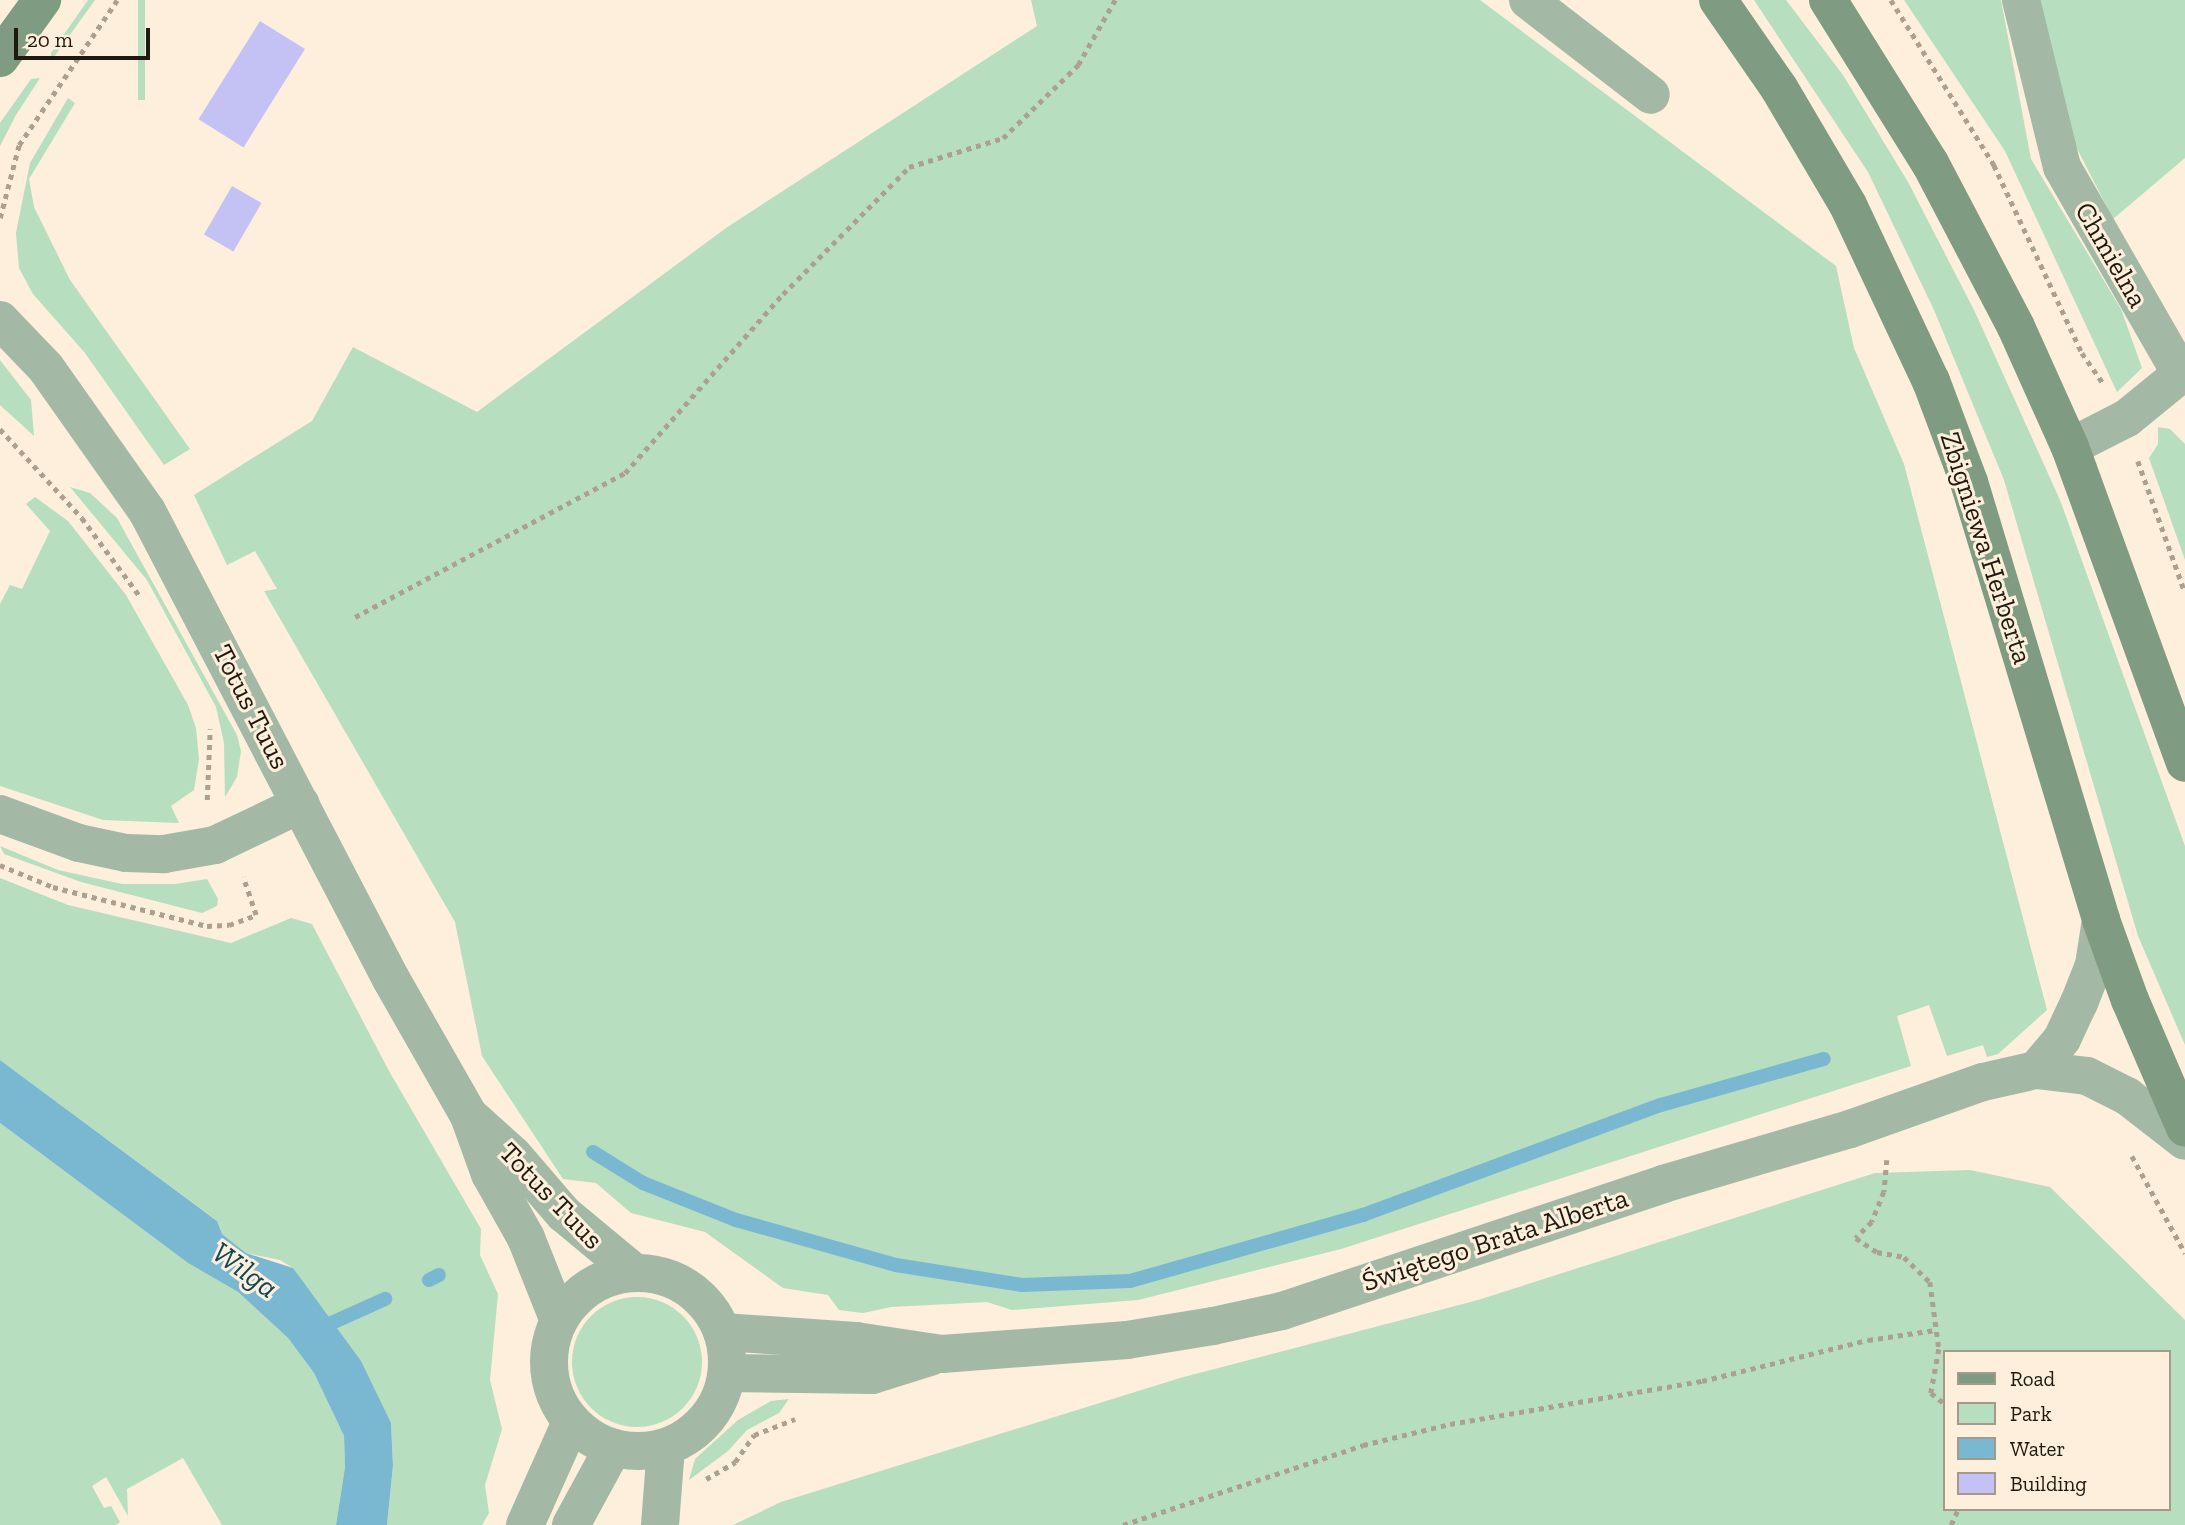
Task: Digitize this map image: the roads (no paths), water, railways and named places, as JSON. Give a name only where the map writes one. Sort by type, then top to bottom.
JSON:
[{"type":"main road","points":[[0,58],[42,0]]},
{"type":"main road","name":"Zbigniewa Herberta","points":[[1718,0],[1824,163],[1888,284],[1931,381],[1969,482],[2101,919],[2130,1000],[2185,1128]]},
{"type":"main road","points":[[1828,0],[1962,218],[2070,447],[2185,763]]},
{"type":"street","points":[[1528,0],[1651,95]]},
{"type":"street","name":"Chmielna","points":[[2021,0],[2062,167],[2181,374],[2127,418],[2070,447]]},
{"type":"street","name":"Totus Tuus","points":[[0,320],[53,377],[147,511],[414,1021],[469,1116],[490,1174],[526,1238],[559,1321]]},
{"type":"street","points":[[0,814],[103,849],[164,854],[215,845],[301,804]]},
{"type":"street","points":[[2036,1070],[2062,1039],[2079,1003],[2094,965],[2101,919]]},
{"type":"street","name":"Świętego Brata Alberta","points":[[727,1373],[873,1375],[942,1354],[1127,1340],[1282,1311],[1663,1184],[1850,1129],[1983,1082],[2036,1070],[2087,1076],[2127,1096],[2185,1141]]},
{"type":"street","name":"Totus Tuus","points":[[469,1116],[513,1155],[564,1214],[635,1273]]},
{"type":"street","points":[[635,1273],[662,1276],[688,1288],[708,1307],[722,1332],[727,1373],[720,1398],[707,1419],[688,1436],[666,1447],[639,1452],[613,1448],[571,1422],[556,1399],[549,1373],[550,1346],[559,1321],[571,1302],[592,1286],[635,1273]]},
{"type":"street","name":"Świętego Brata Alberta","points":[[722,1332],[856,1341],[942,1354]]},
{"type":"street","points":[[525,1525],[571,1422]]},
{"type":"street","points":[[660,1525],[666,1447]]},
{"type":"street","points":[[571,1525],[613,1448]]},
{"type":"water","name":"Wilga","points":[[0,1060],[217,1221],[222,1234],[246,1253],[293,1268],[361,1361],[391,1423],[393,1466],[387,1525],[336,1525],[345,1467],[344,1436],[314,1373],[288,1338],[238,1292],[188,1263],[0,1123]]},
{"type":"waterway","points":[[593,1152],[643,1183],[736,1220],[896,1265],[1022,1285],[1130,1281],[1363,1215],[1661,1105],[1824,1059]]},
{"type":"waterway","points":[[429,1280],[439,1275]]},
{"type":"waterway","points":[[316,1330],[385,1299]]}]
